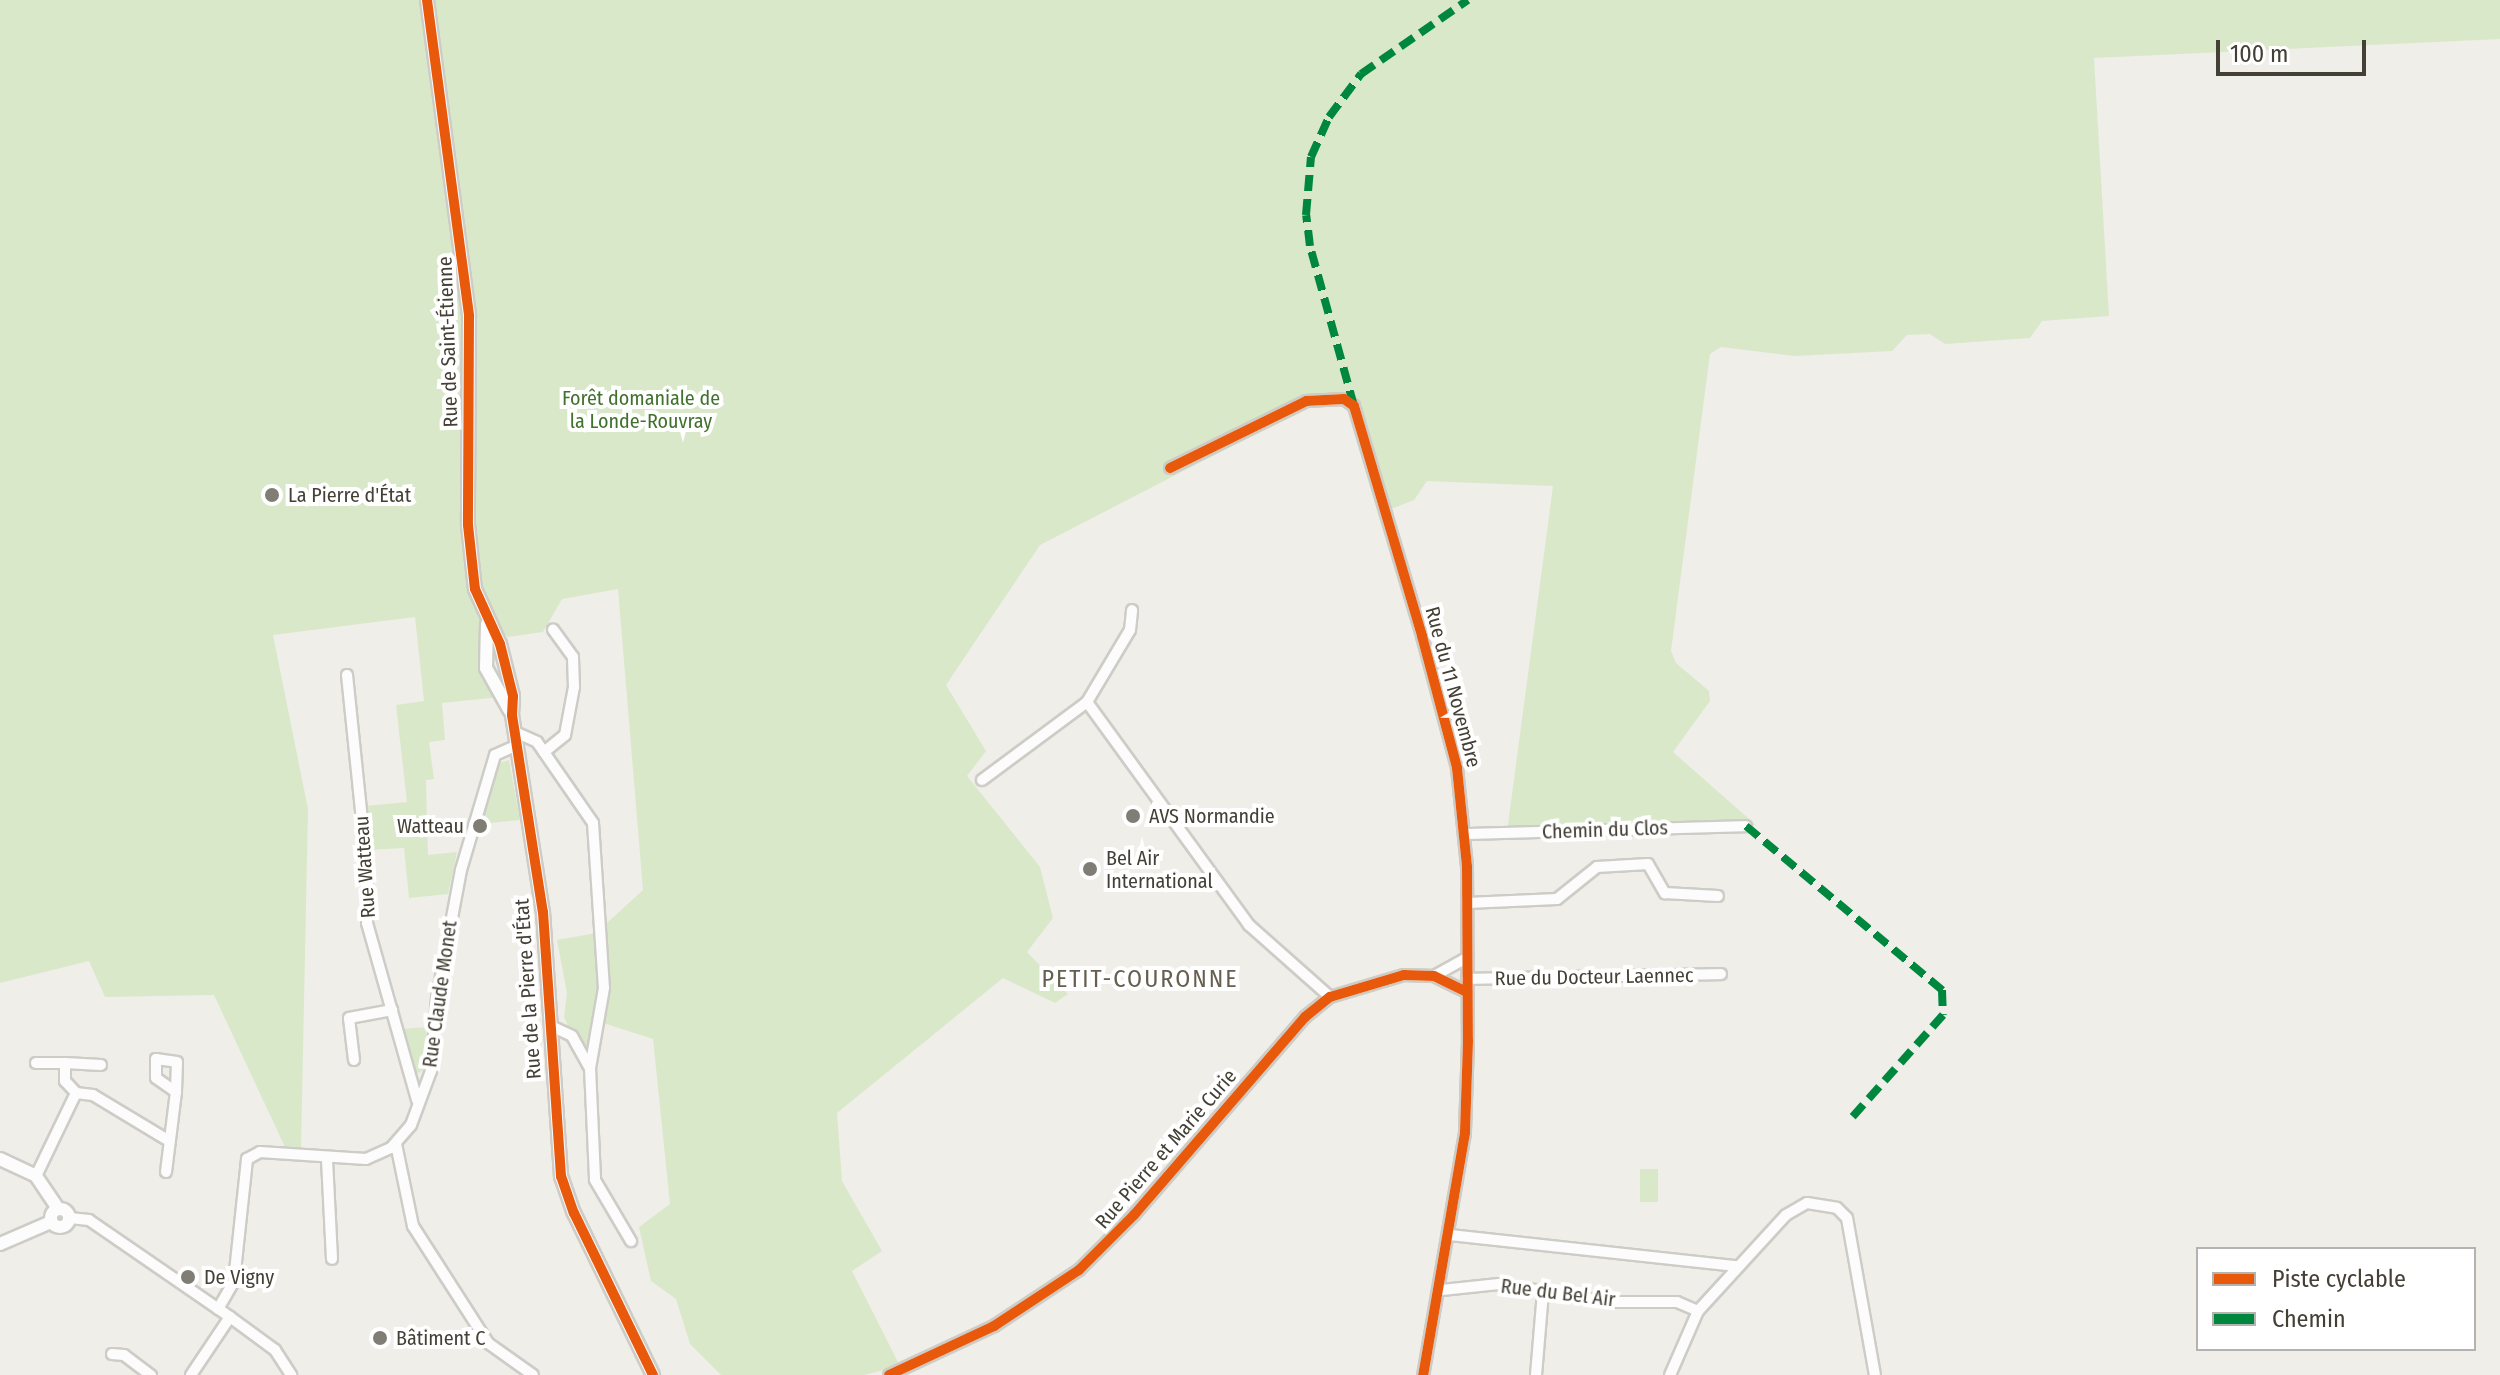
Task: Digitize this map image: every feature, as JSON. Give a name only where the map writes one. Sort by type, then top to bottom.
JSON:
[{"type":"street","name":"Rue de Saint-Étienne","points":[[427,0],[469,316],[468,525],[475,589]]},
{"type":"street","name":"Rue du 11 Novembre","points":[[1170,468],[1306,401],[1344,399],[1354,406],[1457,768],[1467,903],[1465,1133],[1442,1290],[1423,1375]]},
{"type":"street","name":"Rue de la Pierre d'État","points":[[475,589],[513,696],[512,715],[543,912],[565,1192],[653,1375]]},
{"type":"street","points":[[982,780],[1087,702],[1130,630],[1132,610]]},
{"type":"street","points":[[486,617],[486,668],[512,715]]},
{"type":"street","points":[[544,752],[565,735],[574,687],[573,657],[553,629]]},
{"type":"street","name":"Rue Watteau","points":[[347,675],[367,869],[367,923],[417,1102]]},
{"type":"street","points":[[1087,702],[1249,925],[1330,997]]},
{"type":"street","points":[[516,739],[529,735],[593,823],[604,988],[590,1068],[595,1180],[631,1241]]},
{"type":"street","name":"Rue Claude Monet","points":[[396,1144],[411,1125],[431,1071],[437,998],[461,870],[495,755],[516,739]]},
{"type":"street","name":"Chemin du Clos","points":[[1464,834],[1746,826]]},
{"type":"street","points":[[1467,903],[1557,899],[1597,867],[1648,864],[1665,893],[1718,896]]},
{"type":"street","name":"Rue Pierre et Marie Curie","points":[[889,1375],[994,1326],[1079,1270],[1112,1239],[1305,1017],[1330,997],[1363,984],[1434,976],[1467,958]]},
{"type":"street","name":"Rue du Docteur Laennec","points":[[1467,979],[1721,974]]},
{"type":"street","points":[[1434,976],[1467,992]]},
{"type":"street","points":[[354,1060],[349,1018],[392,1010]]},
{"type":"street","points":[[551,1026],[572,1036],[590,1068]]},
{"type":"street","points":[[36,1063],[101,1065]]},
{"type":"street","points":[[65,1063],[65,1081],[76,1093],[93,1095],[166,1139]]},
{"type":"street","points":[[166,1172],[166,1139],[173,1128],[176,1092]]},
{"type":"street","points":[[36,1176],[76,1093]]},
{"type":"street","points":[[218,1309],[234,1281],[245,1163],[260,1152],[327,1160],[366,1159],[396,1144],[413,1226],[488,1343],[533,1375]]},
{"type":"street","points":[[0,1159],[36,1176],[58,1209],[70,1218],[89,1220],[275,1350],[291,1375]]},
{"type":"street","points":[[327,1160],[332,1259]]},
{"type":"street","points":[[1670,1375],[1698,1311],[1786,1215],[1807,1203],[1837,1208],[1847,1218],[1875,1375]]},
{"type":"street","points":[[0,1244],[51,1222],[58,1209]]},
{"type":"street","points":[[51,1222],[61,1228],[70,1218]]},
{"type":"street","points":[[1450,1235],[1736,1266]]},
{"type":"street","name":"Rue du Bel Air","points":[[1442,1290],[1499,1284],[1607,1302],[1677,1302],[1698,1311]]},
{"type":"street","points":[[1536,1375],[1543,1292]]},
{"type":"street","points":[[191,1375],[230,1317]]},
{"type":"street","points":[[112,1354],[124,1355],[151,1375]]},
{"type":"green space","name":"Forêt domaniale de la Londe-Rouvray","points":[[0,0],[2500,0],[2500,39],[2094,58],[2109,316],[2042,321],[2030,338],[1945,344],[1930,334],[1907,335],[1892,351],[1794,356],[1721,347],[1710,354],[1671,651],[1676,663],[1709,691],[1710,701],[1673,752],[1756,825],[1507,832],[1553,486],[1427,481],[1414,500],[1386,511],[1357,408],[1321,400],[1040,545],[946,685],[986,751],[967,776],[1040,867],[1053,918],[1027,952],[1068,994],[1055,1003],[1003,978],[837,1113],[842,1181],[882,1251],[852,1271],[900,1366],[864,1375],[721,1375],[690,1344],[676,1299],[651,1281],[639,1227],[670,1204],[653,1039],[597,1021],[589,1051],[577,1048],[564,1017],[567,993],[557,940],[596,933],[643,890],[618,589],[562,599],[543,632],[508,637],[477,611],[500,697],[442,703],[445,740],[429,742],[434,779],[426,780],[428,855],[457,852],[448,894],[409,898],[404,848],[368,850],[365,806],[407,802],[396,705],[424,701],[415,617],[273,635],[308,809],[301,1148],[285,1147],[214,995],[105,997],[89,961],[0,983]]},
{"type":"green space","points":[[509,760],[520,820],[481,824],[499,763]]},
{"type":"green space","points":[[427,1027],[424,1070],[416,1074],[402,1029]]},
{"type":"green space","points":[[1640,1169],[1658,1169],[1658,1202],[1640,1202]]},
{"type":"marked path","points":[[1354,406],[1310,246],[1306,215],[1311,157],[1329,117],[1361,74],[1468,0]]},
{"type":"marked path","points":[[1746,826],[1942,990],[1943,1015],[1849,1121]]},
{"type":"cycle path","points":[[427,0],[469,316],[468,525],[475,589],[500,644],[513,696],[512,715],[543,912],[561,1176],[574,1213],[653,1375]]},
{"type":"cycle path","points":[[1170,468],[1306,401],[1344,399],[1354,406],[1422,636],[1457,768],[1467,867],[1468,1041],[1465,1133],[1423,1375]]},
{"type":"cycle path","points":[[889,1375],[994,1326],[1079,1270],[1134,1215],[1305,1017],[1330,997],[1404,975],[1434,976],[1467,992]]},
{"type":"place","name":"La Pierre d'État","points":[[272,495]]},
{"type":"place","name":"AVS Normandie","points":[[1133,816]]},
{"type":"place","name":"Watteau","points":[[480,826]]},
{"type":"place","name":"Bel Air International","points":[[1090,869]]},
{"type":"place","name":"De Vigny","points":[[188,1277]]},
{"type":"place","name":"Bâtiment C","points":[[380,1338]]},
{"type":"district","name":"PETIT-COURONNE","points":[[1140,980]]}]
